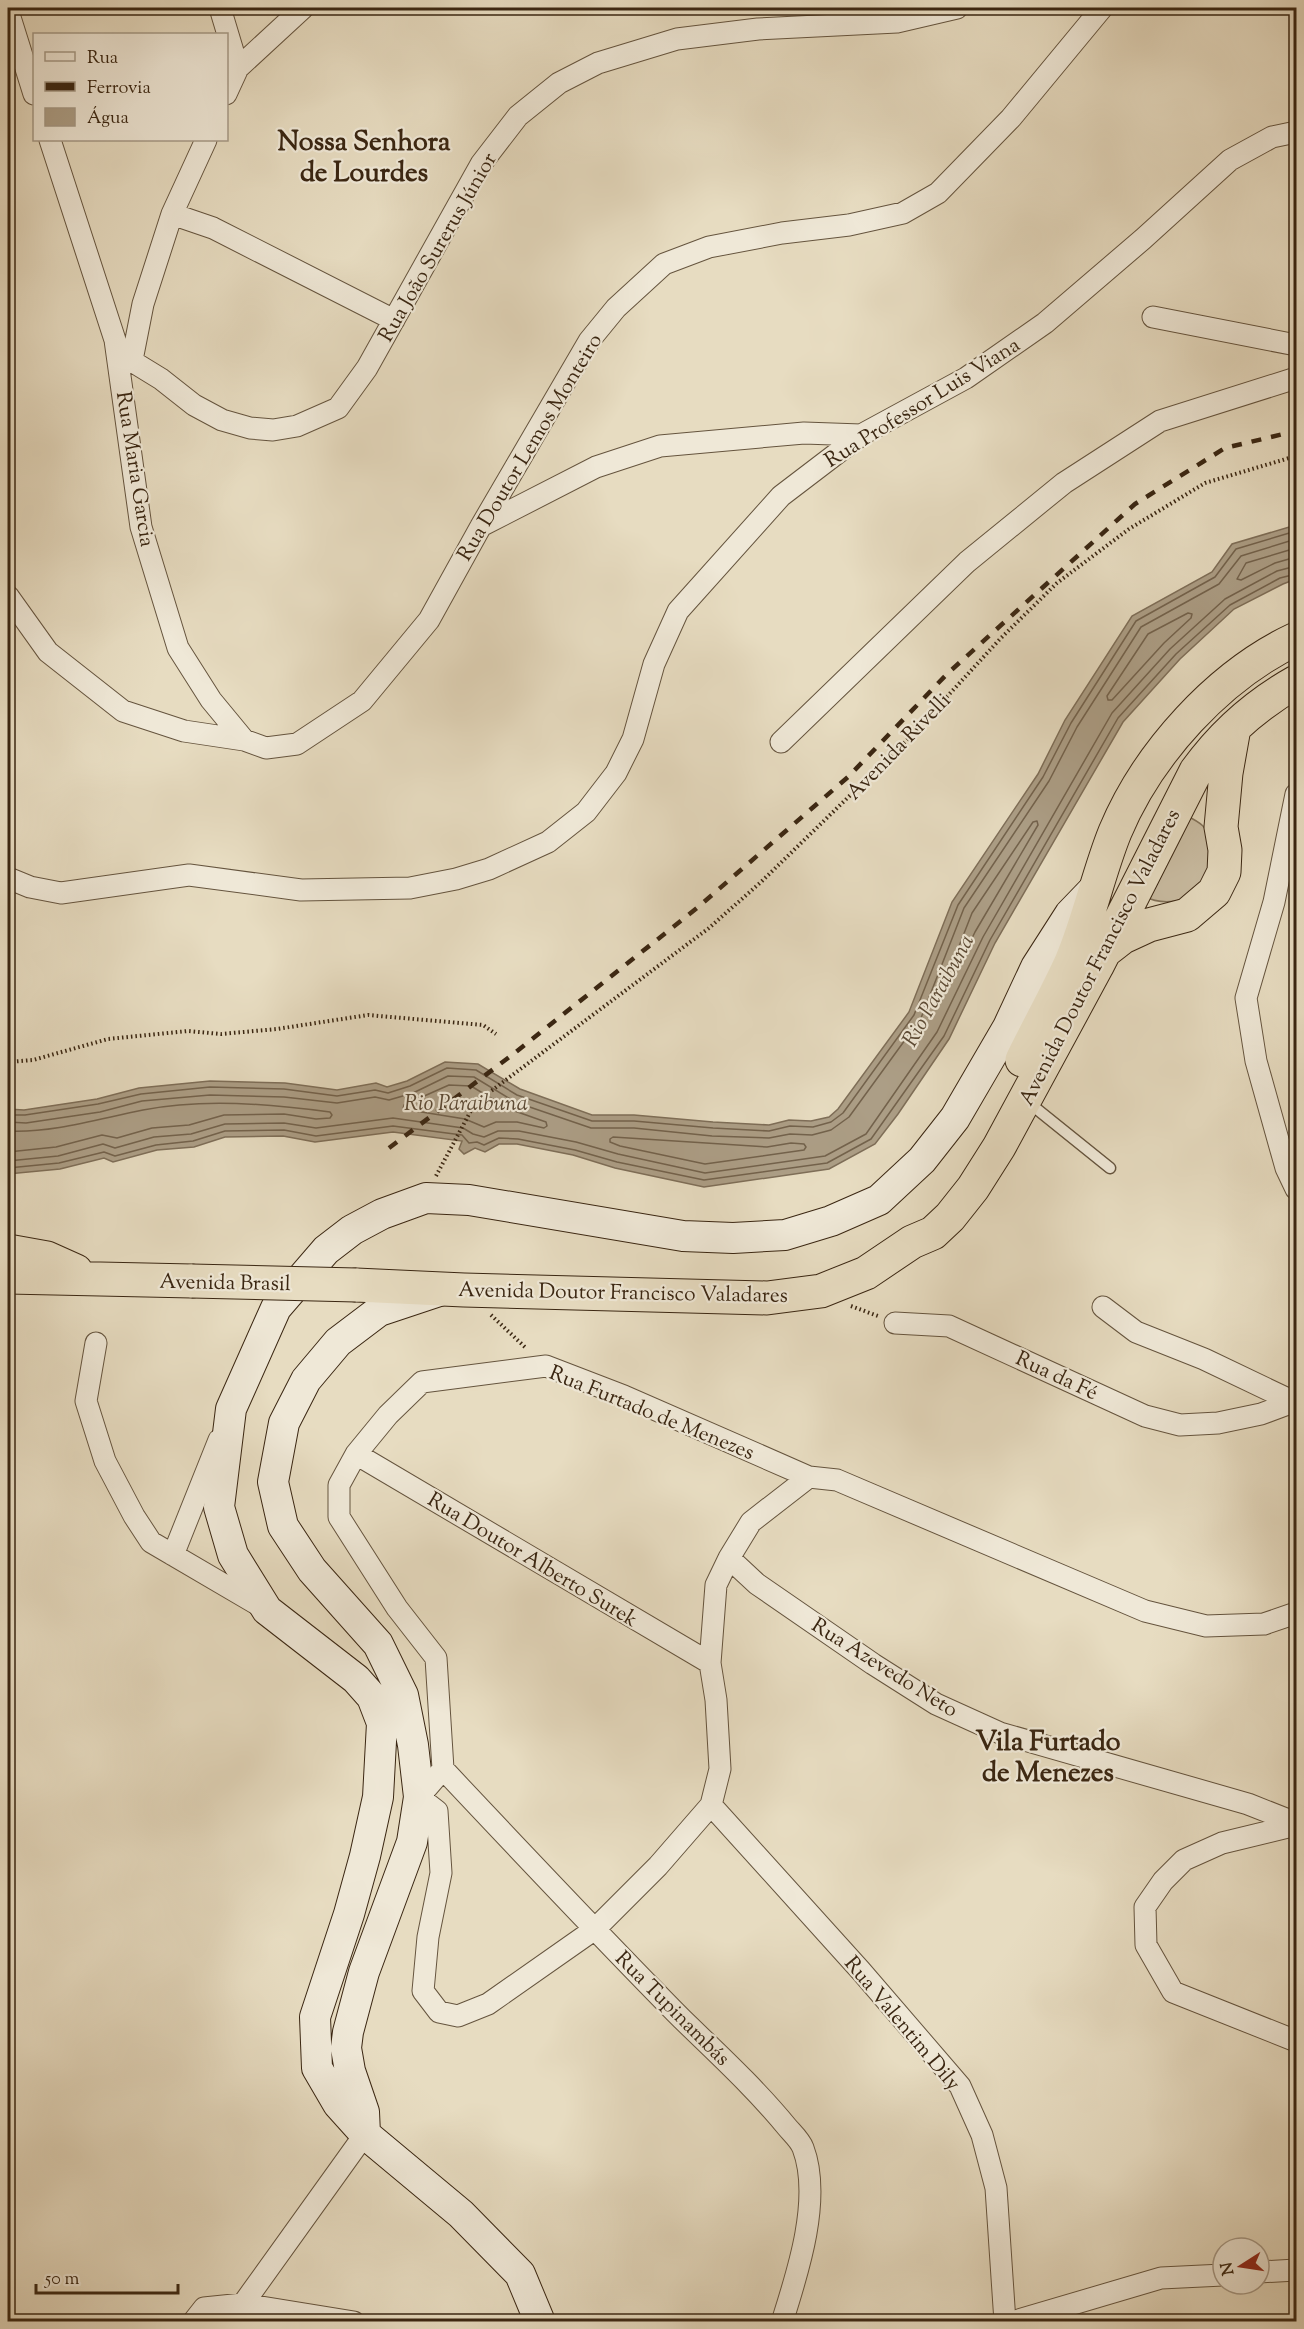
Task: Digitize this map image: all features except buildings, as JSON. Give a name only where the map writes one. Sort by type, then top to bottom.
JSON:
[{"type":"highway","name":"Avenida Doutor Francisco Valadares","points":[[1020,1087],[1071,961],[1116,830],[1143,778],[1207,700],[1244,669],[1296,639]]},
{"type":"highway","name":"Avenida Doutor Francisco Valadares","points":[[453,1290],[767,1298],[821,1291],[866,1274],[912,1242],[922,1219],[961,1174],[1020,1087],[1105,951],[1196,771],[1213,747],[1234,728],[1273,695],[1296,682]]},
{"type":"highway","points":[[1105,951],[1123,937],[1149,925],[1187,915],[1214,892],[1224,872],[1225,850],[1221,828],[1226,773],[1234,728]]},
{"type":"highway","points":[[1175,918],[1146,911],[1129,903],[1117,891],[1110,857],[1116,830],[1132,811],[1148,804],[1179,802],[1202,813],[1221,828]]},
{"type":"highway","points":[[8,1251],[47,1258],[91,1278]]},
{"type":"highway","name":"Avenida Brasil","points":[[8,1277],[356,1285],[453,1290]]},
{"type":"main road","name":"Avenida Doutor Francisco Valadares","points":[[540,2322],[520,2274],[461,2214],[365,2134],[338,2104],[317,2068],[315,2017],[355,1891],[378,1797],[382,1724],[372,1697],[356,1679],[267,1610],[233,1554],[219,1508],[231,1409],[276,1308],[326,1250],[352,1230],[382,1214],[426,1198],[470,1200],[683,1236],[733,1238],[786,1235],[831,1221],[879,1200],[922,1160],[955,1118],[1008,1027],[1036,968],[1070,914],[1096,887]]},
{"type":"main road","name":"Avenida Doutor Francisco Valadares","points":[[365,2134],[364,2112],[350,2071],[346,2048],[354,2004],[412,1842],[419,1797],[413,1745],[403,1695],[378,1644],[312,1570],[283,1526],[273,1482],[284,1423],[306,1380],[338,1342],[379,1311],[453,1290]]},
{"type":"main road","points":[[378,1797],[419,1797]]},
{"type":"main road","points":[[355,1891],[364,1899],[376,1918],[376,1941]]},
{"type":"street","points":[[220,8],[228,33]]},
{"type":"street","points":[[228,90],[238,68],[303,8]]},
{"type":"street","name":"Rua João Surerus Júnior","points":[[125,356],[194,405],[222,420],[250,428],[273,430],[297,426],[338,408],[367,368],[481,164],[518,116],[559,83],[598,63],[677,39],[758,29],[897,22],[957,8]]},
{"type":"street","name":"Rua Doutor Lemos Monteiro","points":[[8,596],[48,652],[123,711],[184,731],[244,740],[266,748],[297,744],[362,701],[429,620],[589,341],[616,308],[664,264],[709,247],[782,233],[849,225],[903,213],[938,193],[1011,118],[1102,8]]},
{"type":"street","points":[[8,10],[33,90]]},
{"type":"street","points":[[228,35],[238,68]]},
{"type":"street","name":"Rua Professor Luis Viana","points":[[8,878],[30,887],[60,893],[189,875],[301,890],[410,888],[456,879],[489,869],[548,842],[586,812],[616,773],[633,739],[654,664],[678,611],[781,496],[861,435],[966,378],[1045,323],[1230,160],[1272,137],[1296,132]]},
{"type":"street","points":[[50,141],[125,356]]},
{"type":"street","name":"Rua Maria Garcia","points":[[206,141],[172,214],[125,356],[141,527],[178,648],[211,700],[244,740]]},
{"type":"street","points":[[172,214],[213,228],[394,320]]},
{"type":"street","points":[[1154,317],[1296,345]]},
{"type":"street","points":[[781,742],[967,562],[1064,483],[1160,421],[1296,378]]},
{"type":"street","points":[[481,526],[596,467],[660,446],[804,433],[861,435]]},
{"type":"street","points":[[1296,794],[1274,902],[1246,998],[1256,1061],[1286,1168],[1296,1189]]},
{"type":"street","points":[[1103,1307],[1136,1332],[1204,1359],[1295,1401]]},
{"type":"street","name":"Rua da Fé","points":[[895,1323],[949,1326],[1145,1416],[1180,1425],[1218,1423],[1261,1414],[1295,1401]]},
{"type":"street","points":[[96,1343],[86,1401],[105,1461],[134,1516],[152,1542],[267,1610]]},
{"type":"street","name":"Rua Furtado de Menezes","points":[[443,1769],[436,1658],[397,1608],[339,1517],[339,1485],[356,1454],[388,1414],[422,1382],[546,1366],[624,1396],[809,1477],[837,1480],[1145,1611],[1206,1626],[1264,1624],[1296,1613]]},
{"type":"street","points":[[173,1556],[231,1409]]},
{"type":"street","name":"Rua Doutor Alberto Surek","points":[[356,1454],[710,1663]]},
{"type":"street","points":[[443,1769],[419,1797],[436,1811],[441,1873],[428,1937],[423,1991],[439,2012],[458,2016],[488,2004],[595,1929],[658,1866],[711,1805],[720,1768],[716,1700],[710,1663],[716,1585],[751,1522],[809,1477]]},
{"type":"street","name":"Rua Azevedo Neto","points":[[729,1558],[766,1590],[873,1664],[936,1704],[1000,1733],[1248,1804],[1296,1824]]},
{"type":"street","name":"Rua Tupinambás","points":[[443,1769],[595,1929],[771,2107],[803,2146],[810,2173],[811,2198],[805,2234],[782,2322]]},
{"type":"street","name":"Rua Valentim Dily","points":[[711,1805],[861,1971],[960,2086],[982,2135],[996,2188],[1005,2322]]},
{"type":"street","points":[[1296,1824],[1222,1843],[1184,1860],[1163,1881],[1144,1907],[1146,1945],[1173,1992],[1296,2041]]},
{"type":"street","points":[[243,2304],[365,2134]]},
{"type":"street","points":[[1271,2271],[1296,2270]]},
{"type":"street","points":[[1012,2322],[1161,2278],[1211,2275]]},
{"type":"street","points":[[193,2322],[204,2308],[243,2304],[354,2322]]},
{"type":"lane","points":[[1020,1087],[1110,1168]]},
{"type":"path","name":"Avenida Rivelli","points":[[435,1178],[475,1103],[709,928],[761,882],[907,740],[1001,638],[1057,583],[1129,529],[1205,483],[1296,456]]},
{"type":"path","points":[[8,1062],[33,1060],[108,1039],[188,1031],[220,1034],[266,1030],[368,1015],[483,1025],[496,1034]]},
{"type":"path","points":[[453,1290],[546,1366]]},
{"type":"path","points":[[821,1291],[840,1302],[895,1323]]},
{"type":"shaded area","points":[[1183,814],[1201,824],[1207,833],[1213,861],[1208,877],[1194,893],[1175,901],[1165,902],[1143,896]]},
{"type":"water","name":"Rio Paraibuna","points":[[1296,525],[1296,579],[1234,609],[1180,659],[1123,722],[995,943],[949,1039],[875,1144],[829,1169],[704,1187],[615,1168],[573,1155],[517,1144],[499,1144],[485,1152],[475,1148],[464,1154],[459,1149],[462,1141],[393,1132],[315,1142],[283,1136],[225,1137],[194,1147],[157,1150],[113,1162],[104,1158],[60,1169],[8,1174],[8,1109],[24,1110],[97,1099],[139,1088],[210,1081],[285,1083],[337,1090],[376,1083],[387,1087],[407,1081],[445,1062],[478,1064],[520,1089],[592,1115],[634,1115],[769,1125],[789,1120],[811,1121],[829,1117],[838,1109],[909,1012],[952,902],[1038,774],[1065,720],[1132,616],[1212,572],[1232,544]]},
{"type":"railway","points":[[389,1148],[512,1055],[697,908],[848,777],[947,674],[1135,504],[1225,448],[1296,431]]},
{"type":"district","name":"Nossa Senhora de Lourdes","points":[[364,156]]},
{"type":"district","name":"Vila Furtado de Menezes","points":[[1048,1756]]}]
